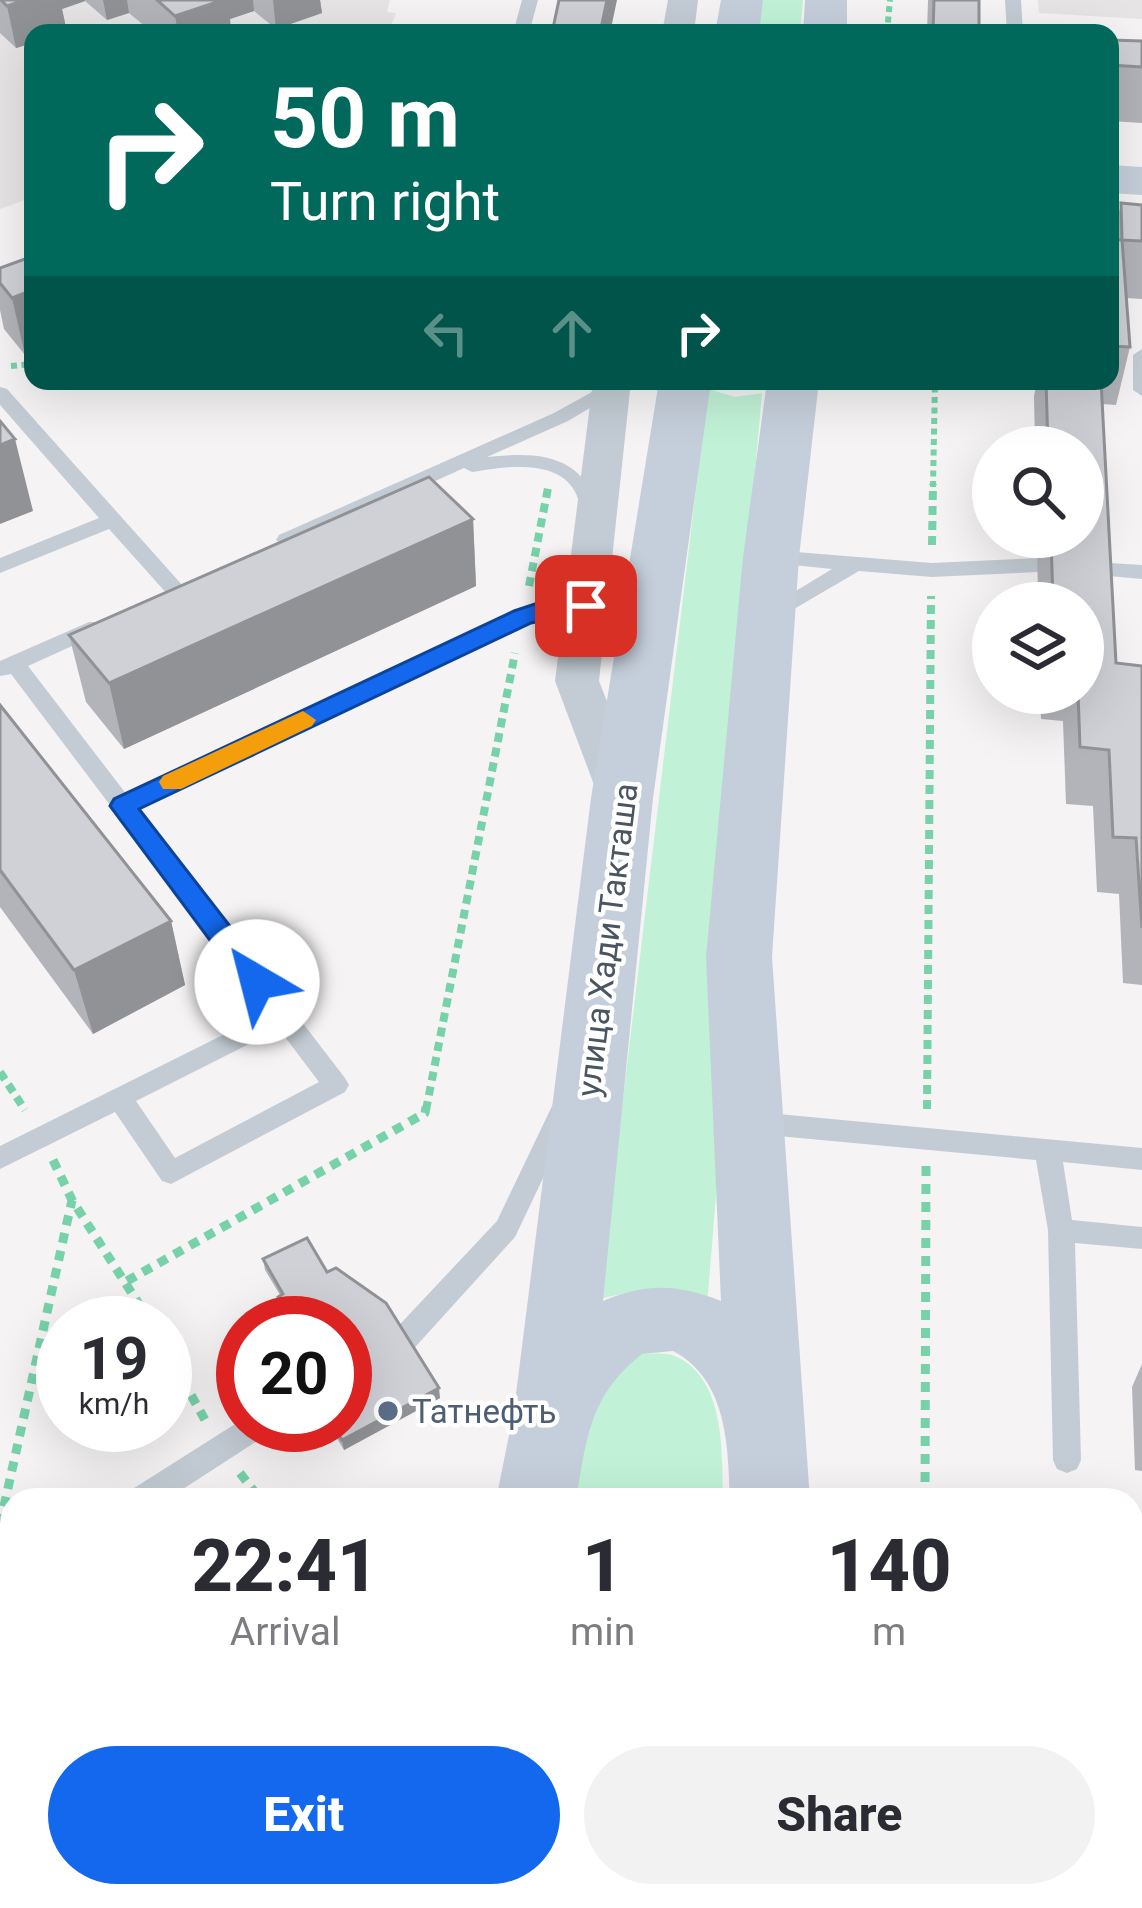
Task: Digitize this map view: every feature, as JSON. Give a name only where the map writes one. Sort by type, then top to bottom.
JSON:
[{"type":"main road","name":"улица Хади Такташа","points":[[538,1488],[553,1410],[622,798],[684,390]]},
{"type":"main road","points":[[769,1488],[739,957],[769,588],[792,390]]},
{"type":"main road","points":[[553,1410],[576,1369],[613,1328],[652,1316],[695,1321],[722,1345],[763,1417]]},
{"type":"street","points":[[610,390],[578,682],[622,798]]},
{"type":"lane","points":[[1142,355],[1142,390]]},
{"type":"lane","points":[[262,551],[561,417],[602,390]]},
{"type":"lane","points":[[0,393],[112,520],[166,595],[197,581]]},
{"type":"lane","points":[[434,472],[495,462],[552,467],[570,474],[583,487],[595,527]]},
{"type":"lane","points":[[0,566],[112,520]]},
{"type":"lane","points":[[769,588],[854,564],[932,571],[1038,566]]},
{"type":"lane","points":[[769,588],[854,564]]},
{"type":"lane","points":[[1094,569],[1142,572]]},
{"type":"lane","points":[[123,806],[523,617],[544,609],[586,606]]},
{"type":"lane","points":[[116,618],[7,667],[123,806],[336,1085],[172,1173],[120,1098]]},
{"type":"lane","points":[[0,1158],[283,1016]]},
{"type":"lane","points":[[372,1361],[398,1346],[506,1229],[596,1038]]},
{"type":"lane","points":[[745,1122],[1142,1159]]},
{"type":"lane","points":[[1048,1153],[1061,1229],[1067,1460]]},
{"type":"lane","points":[[1061,1229],[1142,1238]]},
{"type":"lane","points":[[160,1488],[216,1452]]},
{"type":"path","points":[[925,1488],[935,390]]},
{"type":"path","points":[[127,1281],[425,1113],[552,467]]},
{"type":"path","points":[[0,1072],[43,1137],[72,1200],[136,1296]]},
{"type":"path","points":[[8,1488],[72,1200]]},
{"type":"shaded area","points":[[0,0],[390,0],[387,12],[396,13],[392,24],[24,24],[24,200],[0,209]]},
{"type":"shaded area","points":[[1038,0],[1142,0],[1142,19],[1039,13]]},
{"type":"green space","points":[[759,0],[803,0],[801,24],[756,24]]},
{"type":"green space","points":[[708,390],[735,397],[762,393],[711,962],[717,1183],[707,1306],[630,1292],[599,1299]]},
{"type":"green space","points":[[638,1354],[677,1357],[693,1368],[713,1400],[723,1488],[572,1488],[587,1410]]},
{"type":"building","points":[[157,0],[223,0],[175,16]]},
{"type":"building","points":[[559,0],[607,0],[602,24],[554,24]]},
{"type":"building","points":[[934,0],[979,0],[979,24],[933,24]]},
{"type":"building","points":[[1119,40],[1142,41],[1142,67],[1119,66]]},
{"type":"building","points":[[1121,203],[1142,205],[1142,241],[1122,240]]},
{"type":"building","points":[[1122,240],[1130,347],[1119,346]]},
{"type":"building","points":[[24,259],[24,293],[12,298],[0,283],[0,268]]},
{"type":"building","points":[[1046,390],[1101,390],[1103,426],[1047,426]]},
{"type":"building","points":[[0,421],[15,439],[0,445]]},
{"type":"building","points":[[1104,437],[1116,663],[1142,666],[1142,928],[1136,838],[1113,837],[1109,750],[1080,747],[1079,714],[1104,714],[1104,582],[1052,582],[1052,558],[1104,558]]},
{"type":"building","points":[[429,477],[473,519],[109,683],[69,635]]},
{"type":"building","points":[[0,705],[171,921],[74,970],[0,870]]},
{"type":"building","points":[[307,1238],[327,1272],[336,1268],[386,1303],[439,1388],[372,1424],[372,1296],[280,1296],[283,1294],[263,1259]]},
{"type":"slow traffic","points":[[172,782],[303,720]]},
{"type":"place","name":"Татнефть","points":[[388,1411]]},
{"type":"route","points":[[257,982],[123,806],[523,617],[544,609],[586,606]]}]
